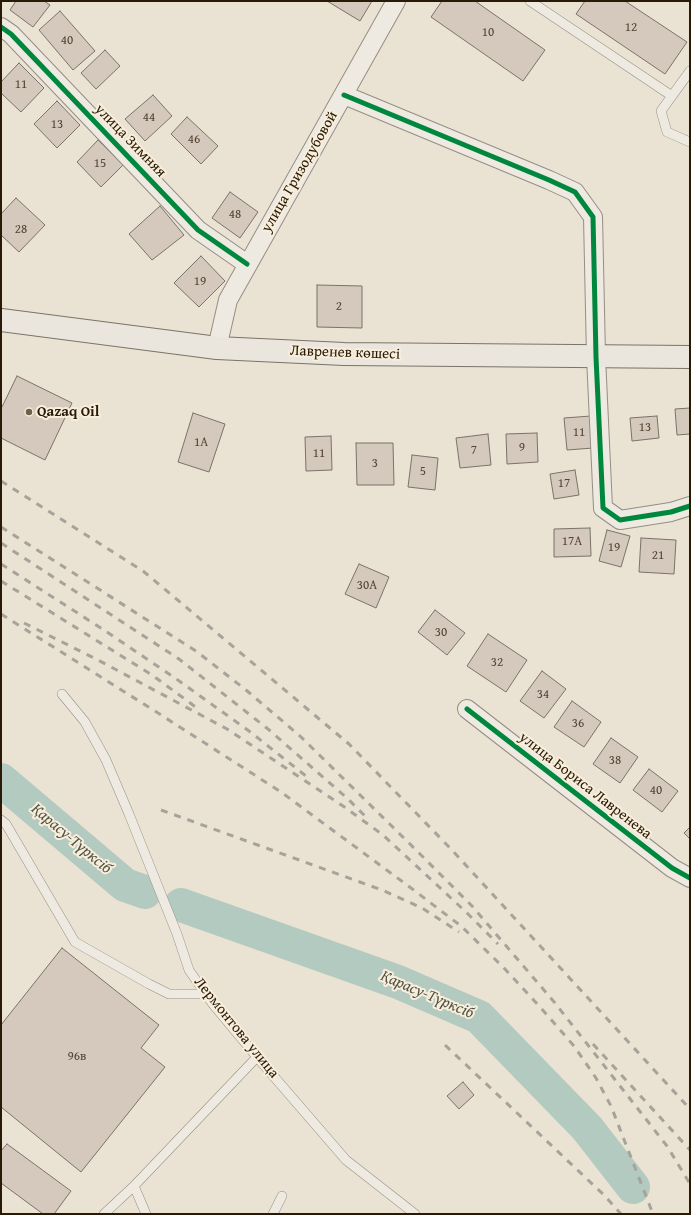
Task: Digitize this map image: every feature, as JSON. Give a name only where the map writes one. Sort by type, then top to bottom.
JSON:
[{"type":"main road","name":"Лавренев көшесі","points":[[1,320],[217,348],[344,354],[690,357]]},
{"type":"street","name":"улица Гризодубовой","points":[[217,348],[228,300],[396,1]]},
{"type":"street","name":"улица Зимняя","points":[[1,27],[11,34],[198,230],[247,264]]},
{"type":"street","points":[[344,95],[575,192],[593,217],[596,356],[603,508],[620,520],[671,512],[690,506]]},
{"type":"street","name":"улица Бориса Лавренева","points":[[467,709],[672,868],[690,878]]},
{"type":"lane","points":[[530,1],[672,96]]},
{"type":"lane","points":[[690,70],[662,111],[667,132],[690,142]]},
{"type":"lane","name":"Лермонтова улица","points":[[62,694],[85,722],[106,760],[172,920],[189,970],[212,1003],[346,1160],[415,1214]]},
{"type":"lane","points":[[1,820],[6,824],[75,942],[169,994],[206,994]]},
{"type":"lane","points":[[104,1214],[134,1186],[257,1057]]},
{"type":"lane","points":[[134,1186],[146,1214]]},
{"type":"lane","points":[[273,1214],[282,1196]]},
{"type":"building","points":[[16,1],[44,1],[50,5],[33,27],[10,10]]},
{"type":"building","points":[[327,1],[372,1],[360,21]]},
{"type":"building","points":[[442,1],[475,1],[545,50],[523,81],[431,17]]},
{"type":"building","points":[[585,1],[625,1],[687,42],[665,74],[576,14]]},
{"type":"building","points":[[60,11],[95,51],[73,70],[39,30]]},
{"type":"building","points":[[105,50],[120,66],[96,89],[81,73]]},
{"type":"building","points":[[19,63],[44,88],[21,112],[1,93],[1,82]]},
{"type":"building","points":[[153,95],[172,116],[145,141],[125,119]]},
{"type":"building","points":[[57,101],[80,125],[57,148],[34,124]]},
{"type":"building","points":[[187,117],[218,146],[201,164],[171,134]]},
{"type":"building","points":[[98,140],[123,165],[101,187],[77,162]]},
{"type":"building","points":[[230,192],[258,212],[240,238],[212,218]]},
{"type":"building","points":[[16,198],[45,225],[19,252],[1,235],[1,214]]},
{"type":"building","points":[[160,206],[184,235],[152,260],[129,234]]},
{"type":"building","points":[[201,256],[225,281],[199,307],[174,283]]},
{"type":"building","points":[[317,285],[362,286],[362,328],[317,327]]},
{"type":"building","points":[[17,376],[72,403],[45,460],[1,438],[1,406],[2,407]]},
{"type":"building","points":[[690,408],[690,434],[677,435],[675,409]]},
{"type":"building","points":[[193,413],[225,424],[209,472],[178,462]]},
{"type":"building","points":[[591,416],[593,448],[567,450],[564,418]]},
{"type":"building","points":[[657,416],[659,438],[632,441],[630,418]]},
{"type":"building","points":[[537,433],[538,462],[507,464],[506,434]]},
{"type":"building","points":[[488,434],[491,465],[460,468],[456,438]]},
{"type":"building","points":[[331,436],[332,470],[306,471],[305,437]]},
{"type":"building","points":[[356,443],[393,443],[394,485],[357,485]]},
{"type":"building","points":[[412,455],[438,458],[435,490],[408,487]]},
{"type":"building","points":[[575,470],[579,495],[554,499],[550,474]]},
{"type":"building","points":[[590,528],[591,556],[554,557],[554,529]]},
{"type":"building","points":[[607,530],[630,536],[621,567],[599,561]]},
{"type":"building","points":[[641,538],[676,540],[674,574],[639,572]]},
{"type":"building","points":[[359,564],[389,577],[376,608],[345,594]]},
{"type":"building","points":[[435,610],[465,633],[447,655],[418,632]]},
{"type":"building","points":[[488,634],[527,660],[506,692],[467,666]]},
{"type":"building","points":[[542,671],[566,689],[544,718],[520,701]]},
{"type":"building","points":[[572,701],[601,722],[584,747],[554,727]]},
{"type":"building","points":[[611,738],[638,757],[620,783],[593,764]]},
{"type":"building","points":[[649,769],[678,791],[662,812],[633,790]]},
{"type":"building","points":[[690,827],[690,839],[684,833]]},
{"type":"building","points":[[62,948],[159,1025],[141,1048],[165,1067],[81,1172],[1,1107],[1,1025]]},
{"type":"building","points":[[463,1082],[474,1095],[459,1109],[447,1096]]},
{"type":"building","points":[[7,1144],[71,1191],[54,1214],[43,1214],[1,1183],[1,1151]]},
{"type":"waterway","name":"Қарасу-Түрксіб","points":[[1,780],[125,885],[145,892]]},
{"type":"waterway","name":"Қарасу-Түрксіб","points":[[181,905],[398,982],[479,1017],[587,1128],[633,1187]]},
{"type":"railway","points":[[1,481],[143,571],[349,744],[451,849],[690,1109]]},
{"type":"railway","points":[[1,527],[196,651],[246,690],[300,736],[472,906],[555,1003],[667,1146],[690,1184]]},
{"type":"railway","points":[[1,543],[179,659],[268,729],[348,799],[366,817]]},
{"type":"railway","points":[[1,564],[104,630],[175,678],[249,731],[306,776]]},
{"type":"railway","points":[[1,581],[152,675],[197,708]]},
{"type":"railway","points":[[1,614],[281,792],[461,926],[503,967],[541,1008],[574,1046],[596,1078],[611,1106],[653,1214]]},
{"type":"railway","points":[[24,623],[98,660],[227,729],[343,806],[383,835],[466,912],[498,944]]},
{"type":"railway","points":[[161,810],[382,890],[422,908],[459,932]]},
{"type":"railway","points":[[593,1044],[690,1150]]},
{"type":"railway","points":[[445,1045],[604,1195],[621,1214]]},
{"type":"cycle path","points":[[1,27],[11,34],[198,230],[247,264]]},
{"type":"cycle path","points":[[344,95],[575,192],[593,217],[596,357],[603,508],[620,520],[671,512],[690,506]]},
{"type":"cycle path","points":[[467,709],[672,868],[690,878]]},
{"type":"place","name":"Qazaq Oil","points":[[29,412]]}]
